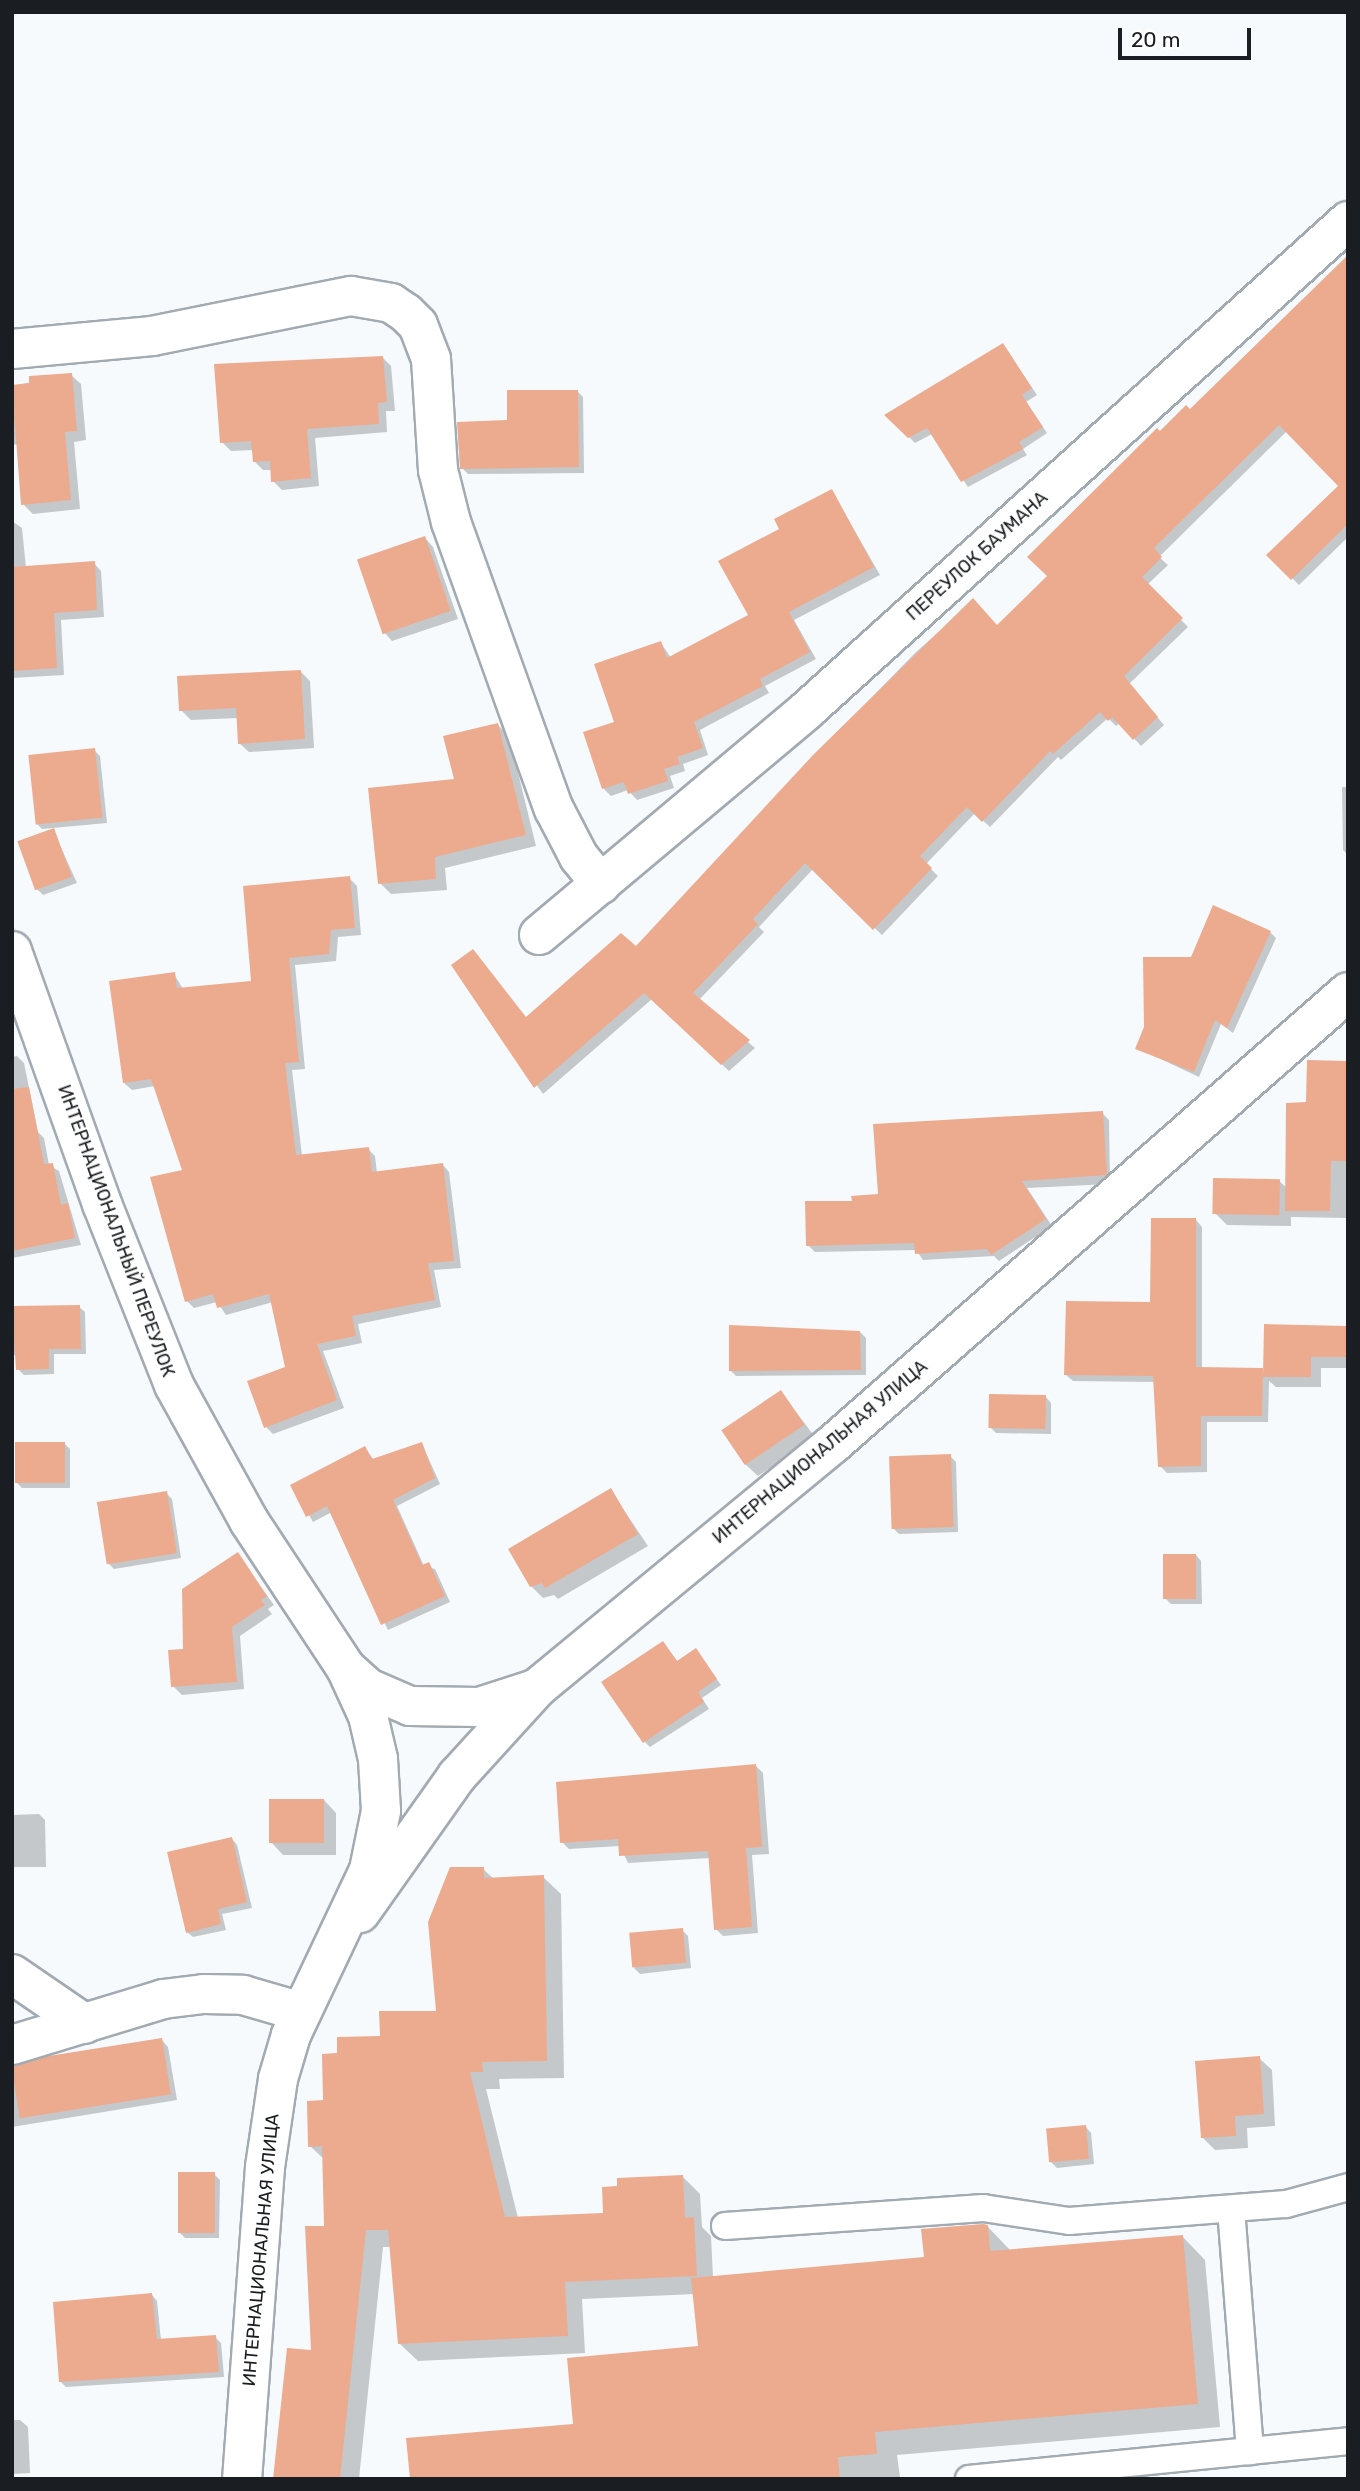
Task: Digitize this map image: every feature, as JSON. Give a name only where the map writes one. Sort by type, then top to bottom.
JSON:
[{"type":"street","name":"ПЕРЕУЛОК БАУМАНА","points":[[539,935],[808,709],[1348,221]]},
{"type":"street","points":[[12,349],[152,336],[351,296],[391,303],[407,313],[418,325],[431,359],[438,470],[451,522],[554,810],[579,857],[601,884]]},
{"type":"street","name":"ИНТЕРНАЦИОНАЛЬНЫЙ ПЕРЕУЛОК","points":[[12,951],[102,1204],[174,1385],[249,1521],[346,1668],[368,1716],[379,1759]]},
{"type":"street","name":"ИНТЕРНАЦИОНАЛЬНАЯ УЛИЦА","points":[[335,1950],[457,1776],[537,1688],[843,1435],[1348,992]]},
{"type":"street","points":[[346,1668],[368,1688],[410,1706],[479,1707],[537,1688]]},
{"type":"street","name":"ИНТЕРНАЦИОНАЛЬНАЯ УЛИЦА","points":[[242,2479],[266,2156],[278,2079],[302,2012],[335,1950],[369,1870],[381,1811],[379,1759]]},
{"type":"street","points":[[12,1974],[85,2024]]},
{"type":"street","points":[[12,2045],[163,1999],[204,1994],[243,1996],[302,2012]]},
{"type":"lane","points":[[725,2227],[983,2208],[1069,2221],[1286,2204],[1348,2187]]},
{"type":"lane","points":[[1231,2209],[1250,2451]]},
{"type":"lane","points":[[969,2479],[1348,2441]]},
{"type":"building","points":[[1348,255],[1348,524],[1291,580],[1266,555],[1338,486],[1279,425],[1154,548],[1162,557],[1142,577],[1183,618],[1124,676],[1158,717],[1133,740],[1112,717],[1108,721],[1100,712],[1053,754],[1050,751],[982,822],[967,807],[920,856],[932,868],[873,930],[805,863],[753,919],[758,924],[693,993],[750,1040],[721,1065],[644,993],[534,1088],[451,965],[473,949],[526,1017],[621,933],[636,946],[814,754],[973,598],[997,625],[1047,576],[1027,557],[1157,428],[1160,431],[1186,405],[1190,409]]},
{"type":"building","points":[[1003,343],[1032,388],[1022,395],[1043,427],[1019,442],[1023,449],[961,482],[927,428],[908,438],[884,415]]},
{"type":"building","points":[[383,356],[387,402],[378,403],[379,424],[307,429],[311,478],[271,482],[270,461],[253,462],[251,441],[220,443],[214,364]]},
{"type":"building","points":[[72,373],[77,431],[65,432],[71,500],[21,505],[12,385],[29,383],[29,376]]},
{"type":"building","points":[[507,390],[578,390],[579,467],[460,469],[457,422],[507,420]]},
{"type":"building","points":[[832,489],[874,567],[789,612],[810,652],[760,679],[763,686],[694,722],[703,748],[677,757],[680,764],[664,769],[668,781],[628,794],[624,782],[602,789],[583,732],[614,722],[594,664],[661,641],[667,658],[748,615],[718,561],[779,529],[774,519]]},
{"type":"building","points":[[425,536],[451,611],[383,634],[357,559]]},
{"type":"building","points":[[95,561],[97,610],[54,613],[57,668],[12,671],[12,567]]},
{"type":"building","points":[[301,670],[305,739],[238,744],[236,708],[179,711],[177,676]]},
{"type":"building","points":[[498,723],[526,835],[435,857],[436,879],[378,884],[368,788],[454,779],[443,736]]},
{"type":"building","points":[[95,748],[102,818],[36,825],[28,755]]},
{"type":"building","points":[[54,828],[72,877],[35,890],[17,841]]},
{"type":"building","points":[[350,876],[355,928],[331,930],[329,954],[289,958],[299,1062],[285,1063],[296,1155],[369,1147],[372,1172],[443,1163],[454,1261],[428,1263],[435,1300],[352,1316],[356,1336],[317,1344],[337,1400],[264,1428],[247,1381],[285,1367],[269,1294],[217,1308],[213,1294],[185,1302],[150,1177],[182,1170],[151,1079],[123,1083],[109,981],[175,972],[177,988],[251,981],[243,886]]},
{"type":"building","points":[[1213,905],[1271,931],[1227,1028],[1215,1020],[1194,1072],[1135,1049],[1144,1027],[1143,957],[1191,957]]},
{"type":"building","points":[[1307,1060],[1348,1061],[1348,1161],[1331,1161],[1330,1211],[1285,1211],[1286,1103],[1306,1102]]},
{"type":"building","points":[[29,1087],[44,1164],[53,1163],[61,1205],[68,1203],[75,1238],[12,1251],[12,1089]]},
{"type":"building","points":[[1103,1111],[1107,1175],[1022,1181],[1046,1219],[991,1255],[987,1249],[915,1254],[914,1243],[806,1246],[805,1201],[852,1201],[851,1196],[878,1194],[873,1124]]},
{"type":"building","points":[[1213,1178],[1280,1179],[1279,1215],[1212,1214]]},
{"type":"building","points":[[1151,1218],[1196,1218],[1196,1367],[1263,1368],[1262,1416],[1201,1416],[1201,1466],[1158,1467],[1153,1376],[1064,1375],[1066,1301],[1150,1302]]},
{"type":"building","points":[[80,1305],[81,1349],[49,1349],[49,1369],[16,1370],[12,1306]]},
{"type":"building","points":[[1264,1324],[1348,1326],[1348,1357],[1311,1357],[1311,1377],[1263,1377]]},
{"type":"building","points":[[729,1325],[860,1331],[861,1370],[729,1371]]},
{"type":"building","points":[[781,1390],[804,1425],[745,1465],[721,1430]]},
{"type":"building","points":[[989,1394],[1046,1395],[1045,1429],[988,1428]]},
{"type":"building","points":[[15,1442],[65,1442],[65,1483],[15,1483]]},
{"type":"building","points":[[422,1442],[435,1478],[393,1500],[422,1565],[429,1562],[445,1596],[381,1625],[327,1506],[306,1517],[290,1485],[365,1446],[372,1459]]},
{"type":"building","points":[[951,1454],[954,1527],[892,1529],[889,1456]]},
{"type":"building","points":[[611,1488],[638,1534],[545,1588],[542,1583],[530,1587],[508,1549]]},
{"type":"building","points":[[167,1491],[177,1553],[107,1564],[97,1502]]},
{"type":"building","points":[[238,1552],[267,1596],[261,1600],[265,1605],[232,1627],[237,1682],[171,1687],[168,1650],[183,1649],[182,1589]]},
{"type":"building","points":[[1163,1554],[1196,1554],[1196,1599],[1163,1599]]},
{"type":"building","points":[[663,1641],[677,1661],[696,1648],[717,1679],[698,1692],[704,1702],[643,1743],[601,1682]]},
{"type":"building","points":[[756,1764],[762,1847],[746,1848],[752,1927],[714,1930],[708,1851],[619,1856],[618,1839],[560,1843],[556,1782]]},
{"type":"building","points":[[269,1799],[324,1799],[324,1843],[269,1843]]},
{"type":"building","points":[[232,1837],[247,1902],[218,1909],[221,1924],[186,1933],[167,1852]]},
{"type":"building","points":[[450,1867],[484,1867],[484,1878],[544,1875],[547,2061],[482,2062],[483,2072],[470,2072],[505,2217],[603,2213],[602,2187],[617,2186],[617,2178],[683,2175],[685,2218],[694,2217],[697,2276],[565,2282],[568,2336],[398,2344],[388,2230],[366,2230],[340,2479],[273,2479],[287,2348],[311,2350],[305,2226],[324,2226],[322,2146],[308,2147],[307,2101],[323,2100],[322,2054],[337,2053],[337,2037],[380,2036],[379,2011],[436,2011],[428,1922]]},
{"type":"building","points":[[683,1928],[686,1963],[632,1968],[629,1933]]},
{"type":"building","points":[[162,2038],[171,2094],[20,2118],[12,2062]]},
{"type":"building","points":[[1260,2056],[1264,2114],[1235,2116],[1236,2136],[1201,2138],[1195,2061]]},
{"type":"building","points":[[1086,2125],[1089,2159],[1049,2162],[1046,2128]]},
{"type":"building","points":[[178,2172],[215,2172],[215,2233],[178,2233]]},
{"type":"building","points":[[988,2225],[990,2251],[1183,2235],[1198,2404],[875,2432],[877,2454],[838,2457],[840,2479],[410,2479],[406,2438],[573,2424],[567,2358],[698,2346],[691,2278],[924,2257],[921,2229]]},
{"type":"building","points":[[152,2293],[157,2339],[216,2335],[219,2372],[59,2382],[53,2302]]}]
